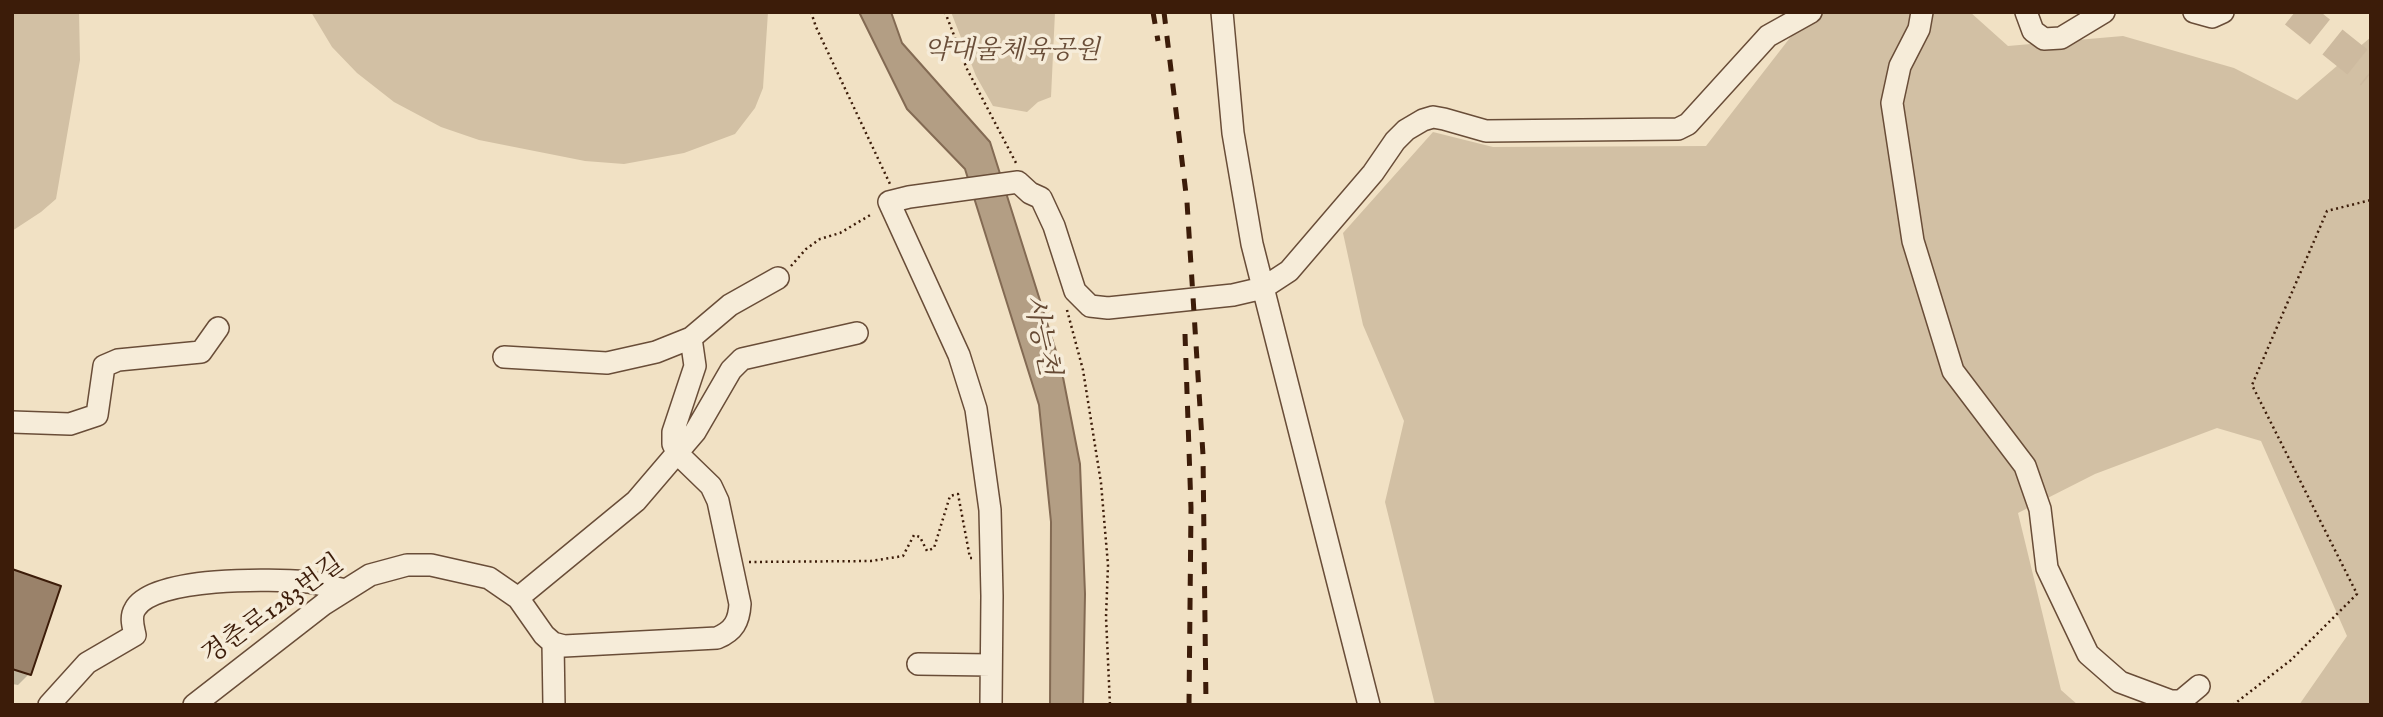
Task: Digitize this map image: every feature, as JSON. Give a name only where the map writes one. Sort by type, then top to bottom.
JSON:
[{"type":"street","points":[[1222,12],[1233,133],[1252,244],[1369,705]]},
{"type":"street","points":[[991,705],[991,557],[987,478],[969,383],[899,199],[1024,187],[1041,198],[1054,226],[1075,291],[1090,306],[1108,308],[1233,296],[1263,288],[1289,271],[1373,173],[1395,141],[1406,130],[1423,120],[1433,117],[1486,131],[1678,129],[1688,124],[1768,36],[1811,12]]},
{"type":"street","points":[[1922,12],[1919,29],[1900,66],[1892,103],[1913,241],[1953,371],[2025,467],[2040,509],[2047,568],[2088,654],[2120,682],[2171,701],[2181,701],[2199,686]]},
{"type":"street","points":[[2026,12],[2033,31],[2044,39],[2061,38],[2104,12]]},
{"type":"street","points":[[2194,12],[2212,17],[2223,12]]},
{"type":"street","points":[[504,357],[607,363],[656,352],[691,338],[730,304],[778,278]]},
{"type":"street","points":[[12,422],[70,424],[97,415],[104,366],[118,360],[201,352],[218,328]]},
{"type":"street","points":[[518,598],[636,501],[695,432],[732,370],[742,359],[857,332]]},
{"type":"street","points":[[554,705],[553,643],[564,646],[718,638],[735,626],[739,617],[740,604],[718,501],[711,486],[678,454],[673,444],[673,432],[695,366],[691,338]]},
{"type":"street","name":"경춘로1283번길","points":[[194,705],[345,590],[370,575],[407,565],[431,565],[489,578],[518,598],[544,635],[553,643]]},
{"type":"street","points":[[49,705],[87,663],[135,635],[132,616],[136,606],[149,596],[178,587],[227,580],[300,582],[345,590]]},
{"type":"street","points":[[918,664],[991,665]]},
{"type":"path","points":[[944,12],[967,69],[996,122],[1024,187]]},
{"type":"path","points":[[778,278],[806,249],[820,239],[840,233],[899,199]]},
{"type":"path","points":[[2233,705],[2291,660],[2357,594],[2252,386],[2327,211],[2371,200]]},
{"type":"path","points":[[1064,300],[1083,370],[1101,483],[1108,565],[1106,617],[1110,705]]},
{"type":"path","points":[[731,562],[871,561],[904,556],[914,535],[920,537],[927,551],[934,548],[950,496],[958,494],[970,558],[991,557]]},
{"type":"green space","points":[[12,12],[79,12],[80,60],[56,199],[12,231]]},
{"type":"green space","points":[[311,12],[768,12],[763,88],[755,108],[735,134],[684,153],[624,164],[585,161],[479,140],[441,127],[394,102],[357,73],[332,47]]},
{"type":"green space","name":"약대울체육공원","points":[[951,12],[1055,12],[1051,97],[1038,102],[1027,112],[993,106],[976,76]]},
{"type":"green space","points":[[1810,12],[1970,12],[2008,46],[2123,36],[2234,68],[2297,100],[2371,37],[2371,705],[2299,705],[2347,636],[2261,441],[2217,428],[2095,474],[2018,513],[2061,690],[2078,705],[1435,705],[1385,502],[1404,421],[1363,325],[1343,233],[1433,132],[1493,147],[1706,146]]},
{"type":"water","name":"사능천","points":[[859,12],[891,12],[902,43],[990,142],[1061,367],[1080,464],[1085,594],[1083,705],[1050,705],[1051,522],[1039,405],[965,169],[907,109]]},
{"type":"building","points":[[12,569],[61,586],[31,675],[12,669]]},
{"type":"tunnel","points":[[2295,12],[2371,73]]},
{"type":"railway","points":[[1153,12],[1158,41]]},
{"type":"railway","points":[[1164,12],[1187,202],[1203,455],[1206,705]]},
{"type":"railway","points":[[1185,334],[1191,508],[1189,705]]}]
